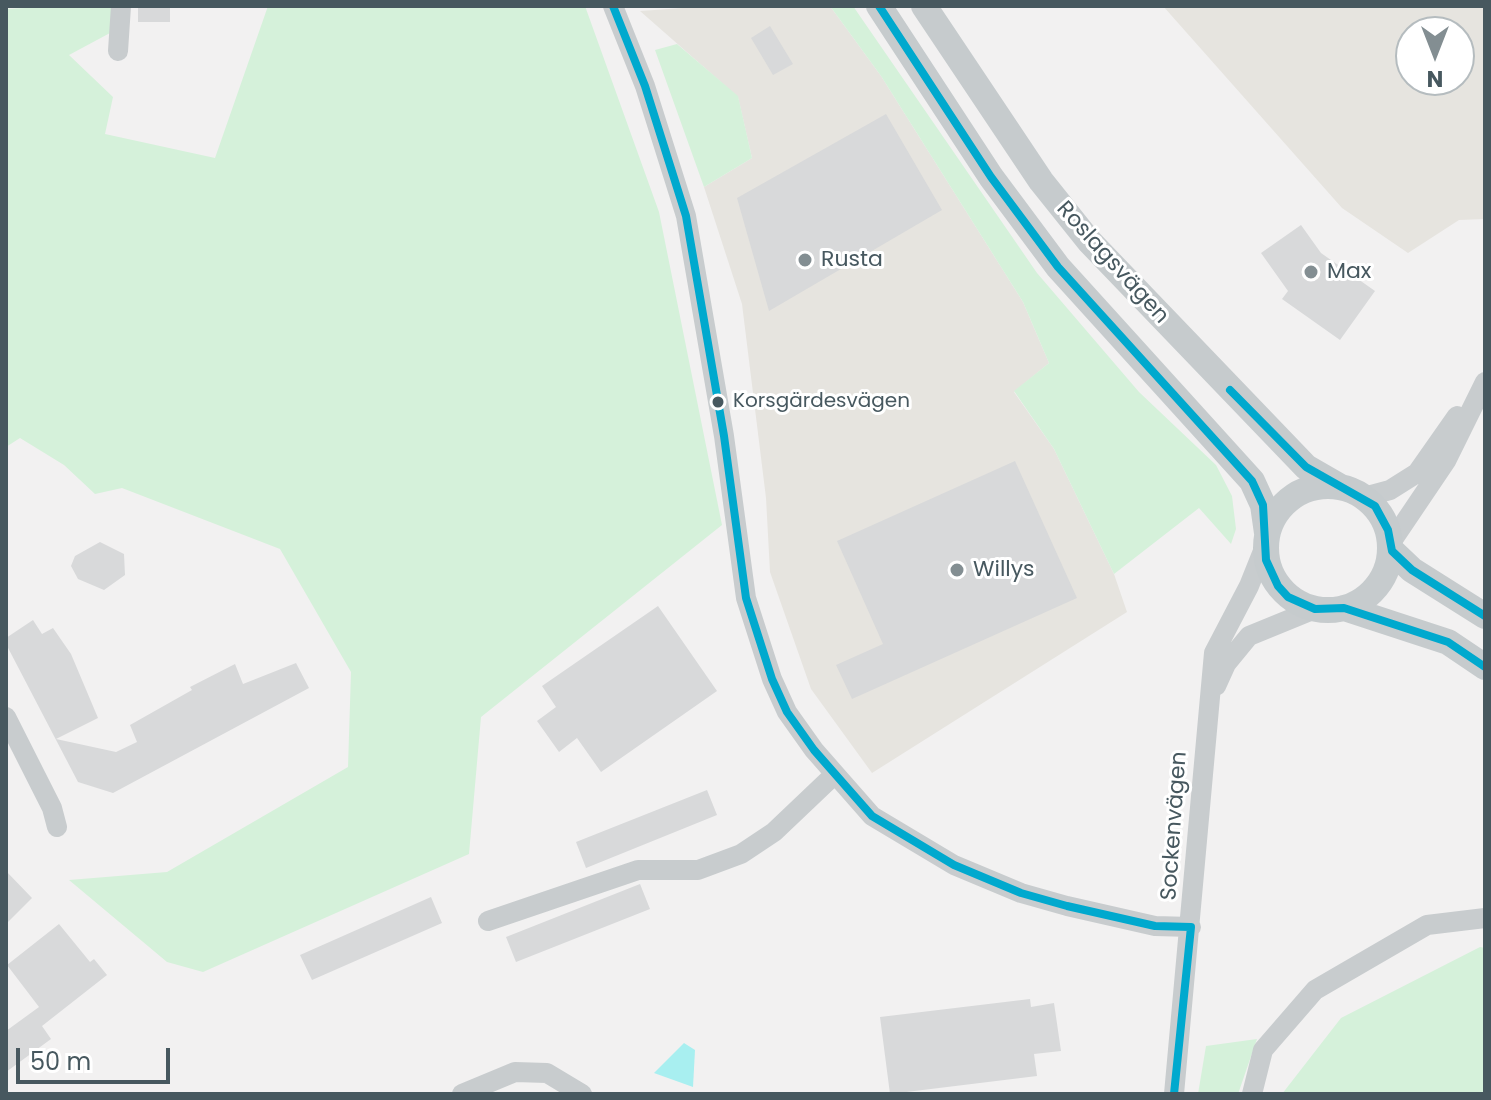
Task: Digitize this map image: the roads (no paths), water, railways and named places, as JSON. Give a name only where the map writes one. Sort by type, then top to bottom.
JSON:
[{"type":"main road","name":"Roslagsvägen","points":[[879,6],[991,177],[1058,267],[1252,481],[1263,505],[1266,540]]},
{"type":"main road","name":"Roslagsvägen","points":[[924,6],[1033,170],[1089,241],[1139,298],[1306,467],[1339,486]]},
{"type":"main road","points":[[1391,548],[1379,583],[1358,603],[1344,608],[1315,609],[1288,597],[1278,586],[1266,560],[1266,540],[1271,520],[1288,499],[1312,487],[1339,486],[1364,497],[1383,517],[1391,548],[1412,570],[1485,616]]},
{"type":"main road","points":[[1344,608],[1448,642],[1485,667]]},
{"type":"street","points":[[118,51],[121,6]]},
{"type":"street","points":[[613,6],[645,86],[686,216],[724,436],[746,598],[772,679],[787,712],[872,816],[967,871],[1021,893],[1125,921],[1191,927]]},
{"type":"street","points":[[1364,497],[1390,490],[1417,473],[1485,380]]},
{"type":"street","points":[[1391,548],[1446,461],[1485,380]]},
{"type":"street","name":"Sockenvägen","points":[[1174,1094],[1214,653],[1249,586],[1266,540]]},
{"type":"street","name":"Sockenvägen","points":[[1208,704],[1226,664],[1249,636],[1315,609]]},
{"type":"street","points":[[6,717],[52,808],[57,827]]},
{"type":"street","points":[[488,921],[638,870],[698,870],[741,854],[774,832],[835,774]]},
{"type":"street","points":[[1252,1094],[1263,1050],[1315,990],[1427,925],[1485,918]]},
{"type":"street","points":[[462,1094],[515,1072],[547,1073],[582,1094]]},
{"type":"water","points":[[684,1043],[695,1050],[693,1087],[654,1073]]},
{"type":"place","name":"Rusta","points":[[805,260]]},
{"type":"place","name":"Max","points":[[1311,272]]},
{"type":"place","name":"Korsgärdesvägen","points":[[718,402]]},
{"type":"place","name":"Willys","points":[[957,570]]}]
